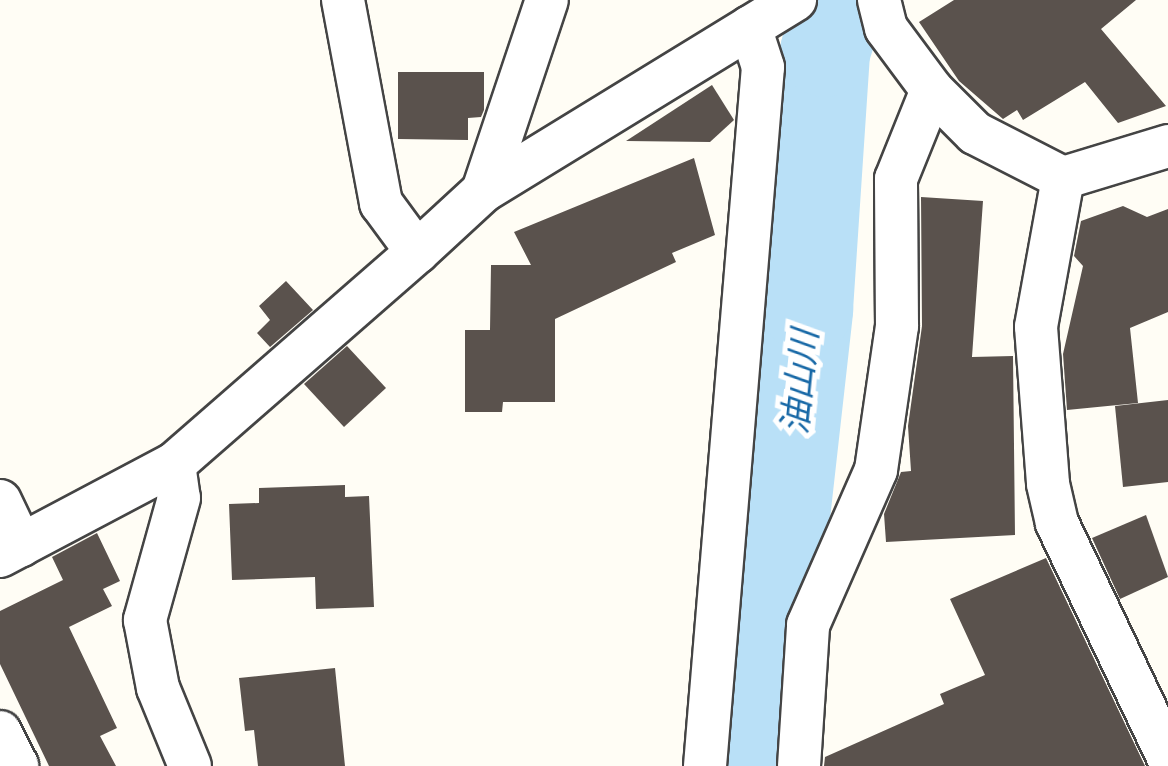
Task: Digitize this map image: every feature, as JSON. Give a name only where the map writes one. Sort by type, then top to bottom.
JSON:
[{"type":"street","points":[[343,0],[382,204],[417,252]]},
{"type":"street","points":[[483,191],[547,0]]},
{"type":"street","points":[[0,501],[10,550],[174,464],[483,191],[795,0]]},
{"type":"street","points":[[879,0],[886,28],[932,90],[975,132],[1063,178],[1168,146]]},
{"type":"street","points":[[705,766],[764,68],[750,27]]},
{"type":"street","points":[[799,766],[808,625],[876,470],[896,326],[896,179],[932,90]]},
{"type":"street","points":[[1063,178],[1036,327],[1048,484],[1058,523],[1168,757]]},
{"type":"street","points":[[174,464],[178,498],[146,620],[158,688],[190,766]]},
{"type":"street","points":[[0,732],[17,766]]},
{"type":"building","points":[[954,0],[1136,0],[1101,29],[1166,106],[1118,123],[1085,82],[1023,120],[1017,110],[1003,119],[959,81],[919,22]]},
{"type":"building","points":[[398,72],[484,72],[484,110],[481,117],[468,118],[468,140],[398,139]]},
{"type":"building","points":[[712,85],[734,120],[710,142],[626,141]]},
{"type":"building","points":[[694,158],[715,235],[672,253],[676,262],[555,319],[555,402],[503,402],[502,412],[465,412],[465,330],[490,330],[491,265],[531,265],[514,232]]},
{"type":"building","points":[[921,197],[983,201],[972,357],[1013,356],[1015,535],[886,542],[884,514],[901,472],[911,471],[908,426],[922,326]]},
{"type":"building","points":[[1123,206],[1147,217],[1168,209],[1168,312],[1130,328],[1138,403],[1067,410],[1063,354],[1083,266],[1074,256],[1081,221]]},
{"type":"building","points":[[286,281],[313,310],[270,347],[257,333],[270,320],[259,306]]},
{"type":"building","points":[[347,346],[386,388],[344,427],[304,384]]},
{"type":"building","points":[[1168,400],[1168,482],[1123,487],[1115,406]]},
{"type":"building","points":[[345,485],[345,497],[369,496],[374,607],[316,609],[315,577],[232,580],[229,504],[259,503],[259,488]]},
{"type":"building","points":[[1146,515],[1168,577],[1120,599],[1092,538]]},
{"type":"building","points":[[97,533],[120,581],[103,589],[112,606],[69,627],[117,728],[100,736],[116,766],[49,766],[0,664],[0,611],[63,580],[52,557]]},
{"type":"building","points":[[1046,558],[1145,766],[824,766],[825,757],[944,704],[940,694],[985,675],[950,599]]},
{"type":"building","points":[[335,668],[345,766],[258,766],[254,730],[245,731],[239,678]]},
{"type":"waterway","name":"油山川","points":[[757,766],[808,309],[825,52],[841,0]]}]
